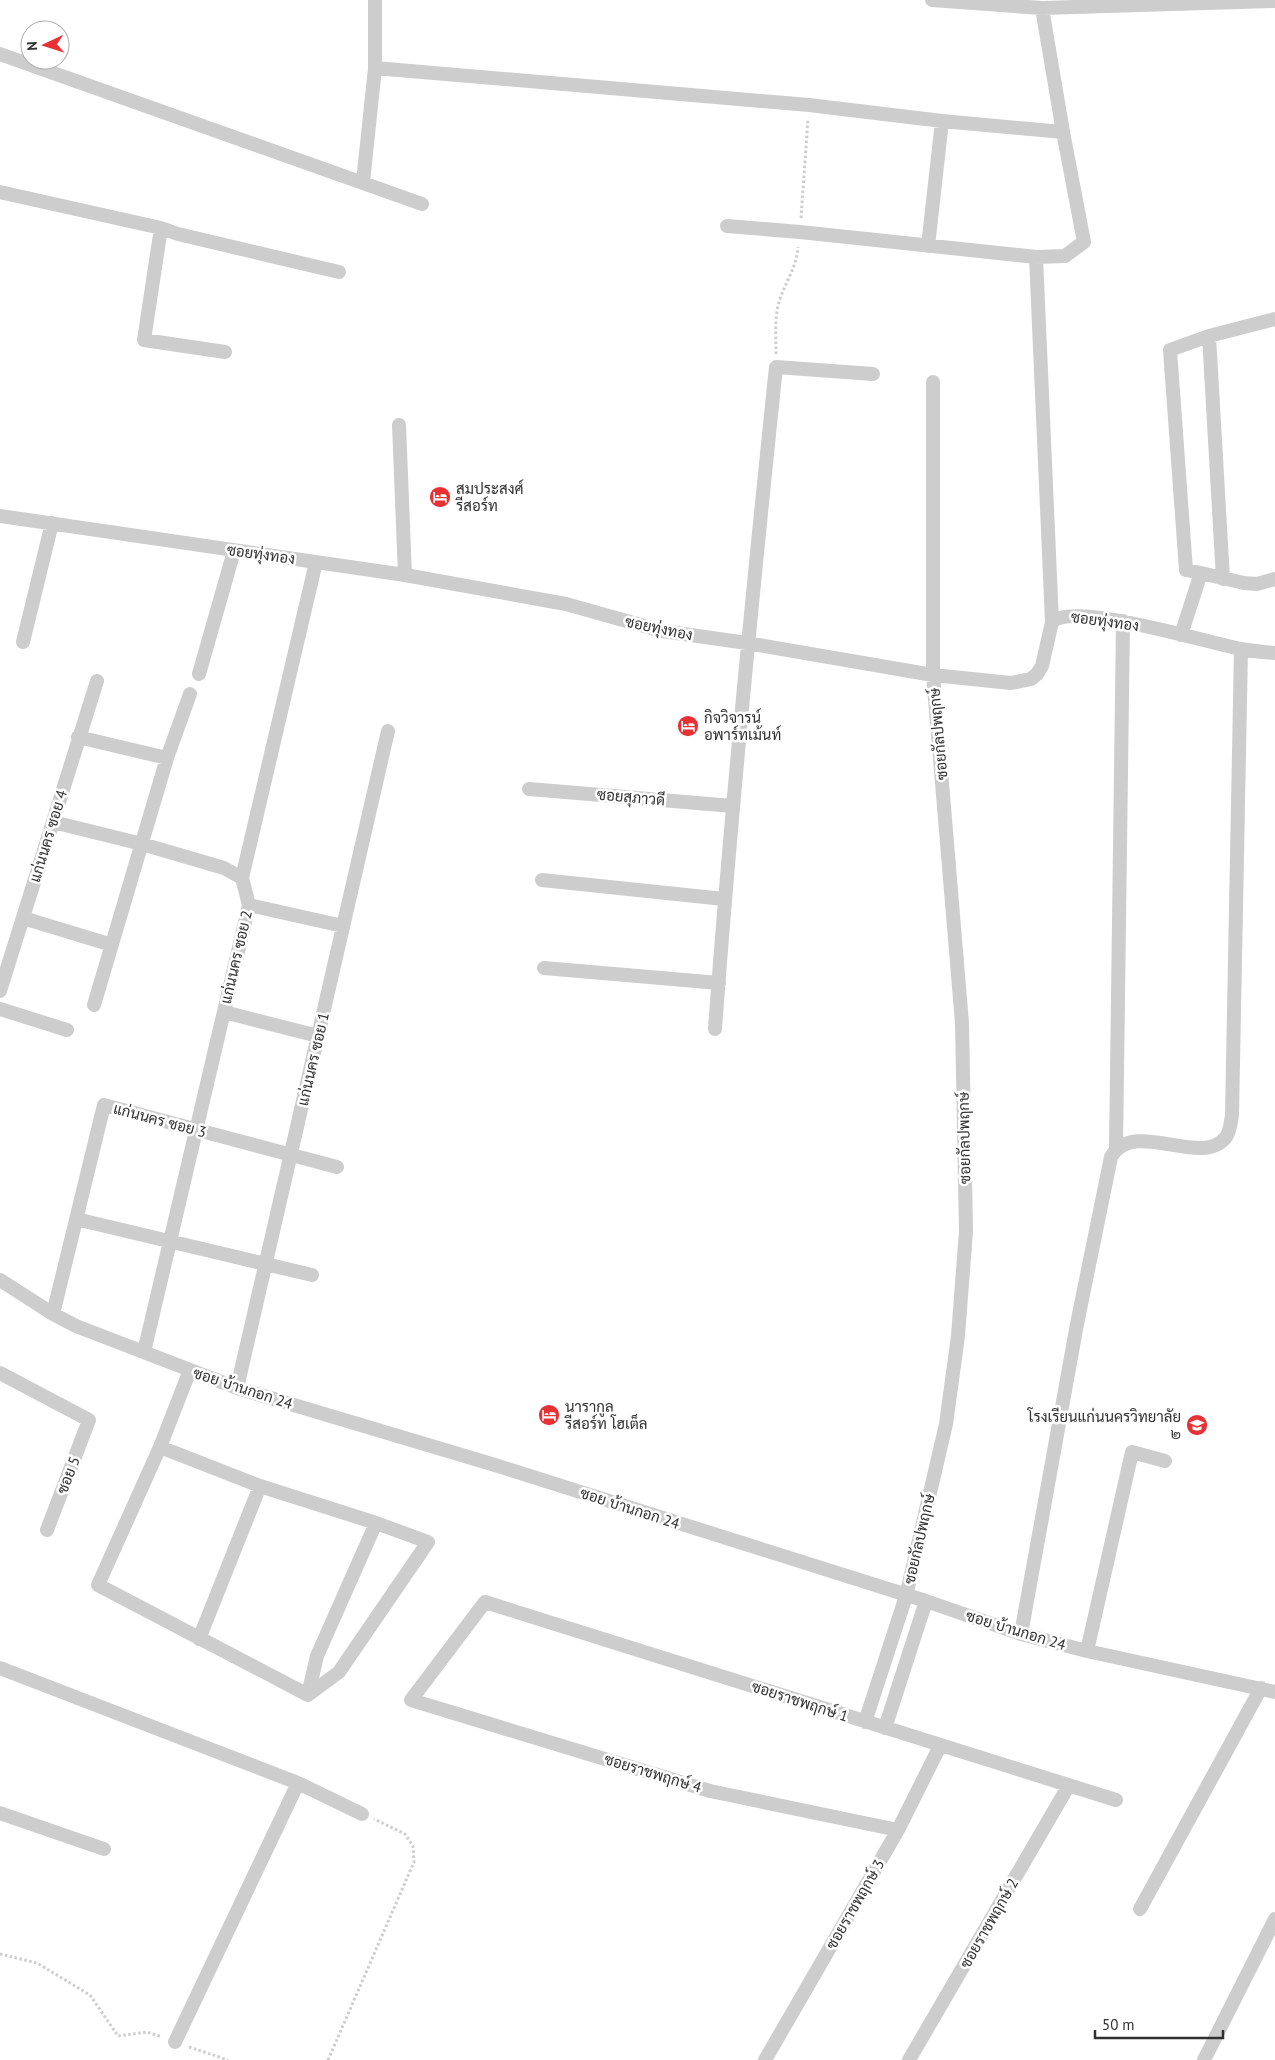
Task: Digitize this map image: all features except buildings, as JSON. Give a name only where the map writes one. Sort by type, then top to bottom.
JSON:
[{"type":"street","points":[[363,182],[375,68],[374,0]]},
{"type":"street","points":[[932,0],[1042,8],[1275,1]]},
{"type":"street","points":[[727,226],[1036,257],[1065,256],[1084,242],[1042,8]]},
{"type":"street","points":[[0,54],[422,204]]},
{"type":"street","points":[[375,68],[810,106],[1063,132]]},
{"type":"street","points":[[928,246],[942,121]]},
{"type":"street","points":[[0,192],[161,228],[178,234],[338,272]]},
{"type":"street","points":[[161,228],[144,340],[225,352]]},
{"type":"street","points":[[1036,257],[1052,622]]},
{"type":"street","points":[[1275,319],[1209,336],[1170,350],[1186,570],[1257,584],[1275,579]]},
{"type":"street","points":[[1209,336],[1223,578]]},
{"type":"street","points":[[715,1029],[724,899],[747,643],[776,367],[872,374]]},
{"type":"street","name":"ซอยกัลปพฤกษ์","points":[[865,1722],[906,1596],[946,1424],[958,1336],[966,1230],[962,1023],[933,675],[934,382]]},
{"type":"street","points":[[400,425],[405,575]]},
{"type":"street","name":"ซอยทุ่งทอง","points":[[0,516],[405,575],[566,604],[662,631],[747,643],[933,675],[1011,683],[1031,679],[1042,666],[1052,622],[1056,618],[1075,615],[1123,621],[1241,649],[1275,653]]},
{"type":"street","points":[[23,642],[52,524]]},
{"type":"street","points":[[199,674],[234,551]]},
{"type":"street","name":"แก่นนคร ซอย 2","points":[[144,1352],[249,905],[242,878],[316,562]]},
{"type":"street","points":[[1181,635],[1201,573]]},
{"type":"street","points":[[1021,1634],[1077,1324],[1111,1157],[1116,1148],[1123,621]]},
{"type":"street","points":[[1116,1148],[1127,1143],[1141,1141],[1202,1148],[1216,1145],[1227,1137],[1232,1115],[1241,649]]},
{"type":"street","name":"แก่นนคร ซอย 4","points":[[0,991],[97,681]]},
{"type":"street","points":[[94,1005],[167,758],[190,694]]},
{"type":"street","name":"แก่นนคร ซอย 1","points":[[237,1388],[388,731]]},
{"type":"street","points":[[78,737],[167,758]]},
{"type":"street","name":"ซอยสุภาวดี","points":[[529,788],[733,806]]},
{"type":"street","points":[[53,822],[142,844],[224,868],[242,878]]},
{"type":"street","points":[[542,880],[724,899]]},
{"type":"street","points":[[249,905],[343,926]]},
{"type":"street","points":[[23,918],[112,945]]},
{"type":"street","points":[[544,968],[718,983]]},
{"type":"street","points":[[0,1009],[67,1030]]},
{"type":"street","points":[[224,1012],[318,1036]]},
{"type":"street","name":"แก่นนคร ซอย 3","points":[[53,1314],[104,1105],[337,1167]]},
{"type":"street","points":[[76,1219],[312,1275]]},
{"type":"street","name":"ซอย บ้านกอก 24","points":[[0,1280],[53,1314],[76,1326],[237,1388],[495,1465],[926,1601],[1021,1634],[1087,1651],[1268,1690]]},
{"type":"street","points":[[190,1370],[160,1447],[98,1585],[308,1695]]},
{"type":"street","name":"ซอย 5","points":[[0,1373],[89,1420],[47,1530]]},
{"type":"street","points":[[160,1447],[260,1486],[376,1523],[428,1542],[339,1672],[308,1695]]},
{"type":"street","points":[[1087,1651],[1132,1452],[1165,1461]]},
{"type":"street","points":[[199,1639],[260,1486]]},
{"type":"street","points":[[308,1695],[318,1656],[376,1523]]},
{"type":"street","points":[[885,1728],[926,1601]]},
{"type":"street","name":"ซอยราชพฤกษ์ 1","points":[[485,1602],[1116,1800]]},
{"type":"street","name":"ซอยราชพฤกษ์ 4","points":[[485,1602],[411,1700],[710,1791],[898,1830]]},
{"type":"street","points":[[0,1668],[298,1783],[362,1814]]},
{"type":"street","points":[[1140,1910],[1268,1690]]},
{"type":"street","name":"ซอยราชพฤกษ์ 3","points":[[765,2060],[898,1830],[940,1746]]},
{"type":"street","points":[[175,2042],[298,1783]]},
{"type":"street","name":"ซอยราชพฤกษ์ 2","points":[[909,2060],[1069,1785]]},
{"type":"street","points":[[0,1813],[104,1849]]},
{"type":"street","points":[[1204,2060],[1275,1919]]},
{"type":"path","points":[[328,2060],[414,1862],[413,1846],[405,1834],[362,1814]]},
{"type":"path","points":[[0,1954],[37,1964],[90,1995],[118,2036],[147,2032],[228,2060]]},
{"type":"place","name":"สมประสงศ์ รีสอร์ท","points":[[440,497]]},
{"type":"place","name":"กิจวิจารน์ อพาร์ทเม้นท์","points":[[688,726]]},
{"type":"place","name":"นารากูล รีสอร์ท โฮเต็ล","points":[[549,1415]]},
{"type":"place","name":"โรงเรียนแก่นนครวิทยาลัย ๒","points":[[1197,1425]]}]
